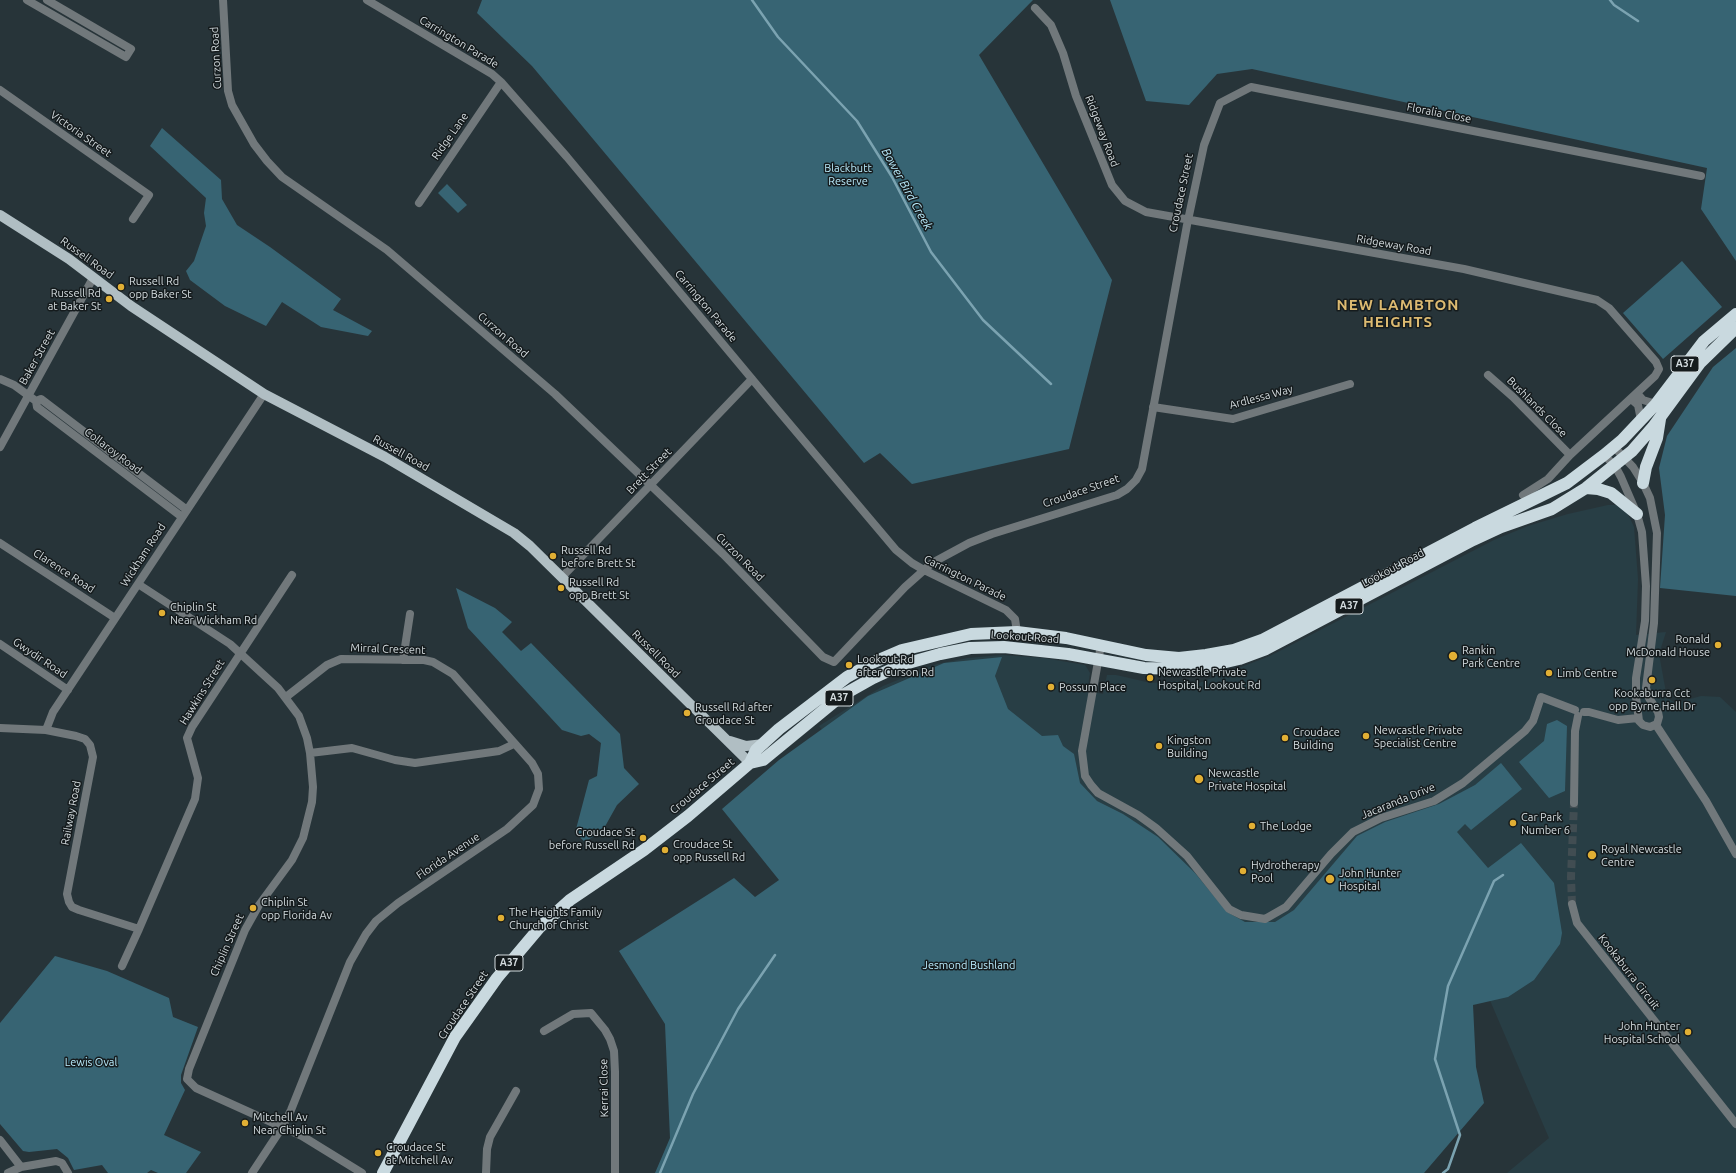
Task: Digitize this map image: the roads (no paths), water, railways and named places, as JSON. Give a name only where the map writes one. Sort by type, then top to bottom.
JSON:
[{"type":"highway","name":"Lookout Road","points":[[750,763],[756,750],[830,688],[874,662],[902,650],[958,636],[1017,632],[1066,638],[1146,655],[1179,658],[1234,650],[1262,640],[1475,528],[1558,488],[1609,451],[1656,404],[1704,341],[1736,314]]},
{"type":"highway","name":"Lookout Road","points":[[750,763],[763,760],[841,696],[873,678],[909,663],[940,654],[970,648],[1004,647],[1036,649],[1144,668],[1178,669],[1209,666],[1239,659],[1266,649],[1473,540],[1501,527],[1552,509],[1586,488],[1624,458],[1660,417],[1700,363],[1736,328]]},
{"type":"highway","points":[[1643,483],[1646,467],[1657,438],[1660,417]]},
{"type":"highway","points":[[1586,488],[1598,489],[1611,493],[1637,514]]},
{"type":"highway","name":"Croudace Street","points":[[383,1173],[455,1037],[471,1012],[518,951],[541,926],[570,900],[644,850],[688,816],[750,763]]},
{"type":"main road","name":"Russell Road","points":[[0,215],[68,258],[131,306],[264,394],[385,456],[506,528],[530,546],[750,763]]},
{"type":"main road","points":[[728,741],[746,746],[764,744]]},
{"type":"street","points":[[27,0],[126,57],[131,49],[46,0]]},
{"type":"street","name":"Curzon Road","points":[[223,0],[228,91],[232,105],[254,144],[267,161],[282,177],[387,250],[556,394],[650,486],[723,554],[823,657],[834,662]]},
{"type":"street","name":"Carrington Parade","points":[[367,0],[492,74],[501,82],[567,157],[896,550],[912,563],[924,570],[1006,610],[1015,620],[1017,632]]},
{"type":"street","name":"Ridgeway Road","points":[[1035,8],[1050,25],[1063,53],[1076,96],[1112,185],[1125,200],[1146,212],[1464,269],[1597,300],[1609,308],[1656,362],[1659,369],[1656,376],[1570,455],[1548,479],[1523,495]]},
{"type":"street","name":"Ridge Lane","points":[[419,203],[501,82]]},
{"type":"street","name":"Floralia Close","points":[[1204,144],[1220,103],[1251,87],[1701,176]]},
{"type":"street","name":"Victoria Street","points":[[0,90],[149,195],[133,219]]},
{"type":"street","name":"Croudace Street","points":[[834,662],[924,570],[944,556],[974,541],[1117,495],[1128,489],[1136,480],[1142,469],[1188,219],[1204,144]]},
{"type":"street","name":"Baker Street","points":[[0,447],[93,278]]},
{"type":"street","name":"Bushlands Close","points":[[1488,375],[1513,397],[1570,455]]},
{"type":"street","name":"Collaroy Road","points":[[0,379],[36,401]]},
{"type":"street","name":"Brett Street","points":[[562,577],[752,379]]},
{"type":"street","name":"Ardlessa Way","points":[[1153,407],[1233,418],[1350,384]]},
{"type":"street","name":"Wickham Road","points":[[46,730],[50,717],[264,394]]},
{"type":"street","points":[[1634,396],[1656,404]]},
{"type":"street","points":[[1634,396],[1638,404],[1640,420]]},
{"type":"street","name":"Collaroy Road","points":[[36,401],[41,399],[187,510]]},
{"type":"street","name":"Collaroy Road","points":[[36,401],[36,407],[182,517]]},
{"type":"street","points":[[1609,451],[1624,458],[1643,483],[1650,498],[1657,533],[1654,622],[1646,688],[1654,707],[1660,715],[1656,725],[1650,727],[1640,723],[1636,697],[1636,678],[1644,628],[1646,586],[1642,532],[1637,514],[1609,451]]},
{"type":"street","name":"Clarence Road","points":[[0,543],[115,618]]},
{"type":"street","name":"Hawkins Street","points":[[122,966],[195,799],[198,778],[188,748],[188,734],[292,575]]},
{"type":"street","name":"Chiplin Street","points":[[138,584],[241,653],[286,697],[299,716],[307,738],[313,787],[310,815],[305,831],[292,860],[251,917],[187,1073],[189,1083],[196,1088],[283,1126]]},
{"type":"street","points":[[402,660],[410,614]]},
{"type":"street","name":"Gwydir Road","points":[[0,644],[68,690]]},
{"type":"street","name":"Jacaranda Drive","points":[[1101,645],[1082,751],[1085,776],[1090,785],[1098,793],[1138,815],[1156,828],[1187,856],[1229,908],[1241,916],[1265,919],[1286,907],[1331,854],[1353,832],[1381,818],[1434,801],[1463,783],[1525,732],[1533,721],[1541,697],[1579,713]]},
{"type":"street","name":"Mirral Crescent","points":[[286,697],[334,661],[349,658],[433,662],[447,669],[514,744]]},
{"type":"street","points":[[1574,803],[1575,731],[1579,713],[1589,712],[1618,720],[1639,715],[1645,707],[1654,707]]},
{"type":"street","points":[[1656,725],[1706,801],[1736,854]]},
{"type":"street","name":"Railway Road","points":[[0,728],[46,730],[85,739],[93,751],[67,894],[69,902],[72,907],[79,910],[139,929]]},
{"type":"street","points":[[310,753],[352,748],[395,760],[415,763],[499,751],[514,744]]},
{"type":"street","name":"Florida Avenue","points":[[252,1173],[283,1126],[350,962],[361,942],[376,921],[398,903],[497,836],[533,805],[539,789],[538,774],[532,763],[514,744]]},
{"type":"street","name":"Kookaburra Circuit","points":[[1572,904],[1576,923],[1736,1124]]},
{"type":"street","name":"Kerrai Close","points":[[544,1031],[573,1014],[591,1013],[605,1030],[610,1039],[614,1051],[615,1072],[615,1173]]},
{"type":"street","points":[[486,1173],[487,1149],[490,1137],[516,1091]]},
{"type":"street","points":[[283,1126],[362,1173]]},
{"type":"street","points":[[0,1140],[20,1167]]},
{"type":"street","points":[[8,1173],[20,1167],[56,1161],[62,1163],[68,1173]]},
{"type":"waterway","name":"Bower Bird Creek","points":[[752,0],[778,37],[857,121],[892,177],[931,252],[983,320],[1051,384]]},
{"type":"waterway","points":[[1610,0],[1614,5],[1638,21]]},
{"type":"waterway","points":[[1443,1173],[1448,1169],[1460,1135],[1435,1059],[1448,986],[1494,881],[1503,875]]},
{"type":"waterway","points":[[660,1173],[693,1094],[738,1009],[775,955]]},
{"type":"tunnel","points":[[1572,904],[1571,877],[1574,803]]},
{"type":"place","name":"Russell Rd opp Baker St","points":[[121,287]]},
{"type":"place","name":"Russell Rd at Baker St","points":[[109,299]]},
{"type":"place","name":"Russell Rd before Brett St","points":[[553,556]]},
{"type":"place","name":"Russell Rd opp Brett St","points":[[561,588]]},
{"type":"place","name":"Chiplin St Near Wickham Rd","points":[[162,613]]},
{"type":"place","name":"Ronald McDonald House","points":[[1718,645]]},
{"type":"place","name":"Rankin Park Centre","points":[[1453,656]]},
{"type":"place","name":"Lookout Rd after Curson Rd","points":[[849,665]]},
{"type":"place","name":"Limb Centre","points":[[1549,673]]},
{"type":"place","name":"Newcastle Private Hospital, Lookout Rd","points":[[1150,678]]},
{"type":"place","name":"Kookaburra Cct opp Byrne Hall Dr","points":[[1652,680]]},
{"type":"place","name":"Possum Place","points":[[1051,687]]},
{"type":"place","name":"Russell Rd after Croudace St","points":[[687,713]]},
{"type":"place","name":"Newcastle Private Specialist Centre","points":[[1366,736]]},
{"type":"place","name":"Croudace Building","points":[[1285,738]]},
{"type":"place","name":"Kingston Building","points":[[1159,746]]},
{"type":"place","name":"Newcastle Private Hospital","points":[[1199,779]]},
{"type":"place","name":"Car Park Number 6","points":[[1513,823]]},
{"type":"place","name":"The Lodge","points":[[1252,826]]},
{"type":"place","name":"Croudace St before Russell Rd","points":[[643,838]]},
{"type":"place","name":"Croudace St opp Russell Rd","points":[[665,850]]},
{"type":"place","name":"Royal Newcastle Centre","points":[[1592,855]]},
{"type":"place","name":"Hydrotherapy Pool","points":[[1243,871]]},
{"type":"place","name":"John Hunter Hospital","points":[[1330,879]]},
{"type":"place","name":"Chiplin St opp Florida Av","points":[[253,908]]},
{"type":"place","name":"The Heights Family Church of Christ","points":[[501,918]]},
{"type":"place","name":"John Hunter Hospital School","points":[[1688,1032]]},
{"type":"place","name":"Mitchell Av Near Chiplin St","points":[[245,1123]]},
{"type":"place","name":"Croudace St at Mitchell Av","points":[[378,1153]]},
{"type":"district","name":"NEW LAMBTON HEIGHTS","points":[[1398,314]]},
{"type":"park label","name":"Blackbutt Reserve","points":[[848,174]]},
{"type":"park label","name":"Jesmond Bushland","points":[[969,965]]},
{"type":"park label","name":"Lewis Oval","points":[[91,1062]]}]
